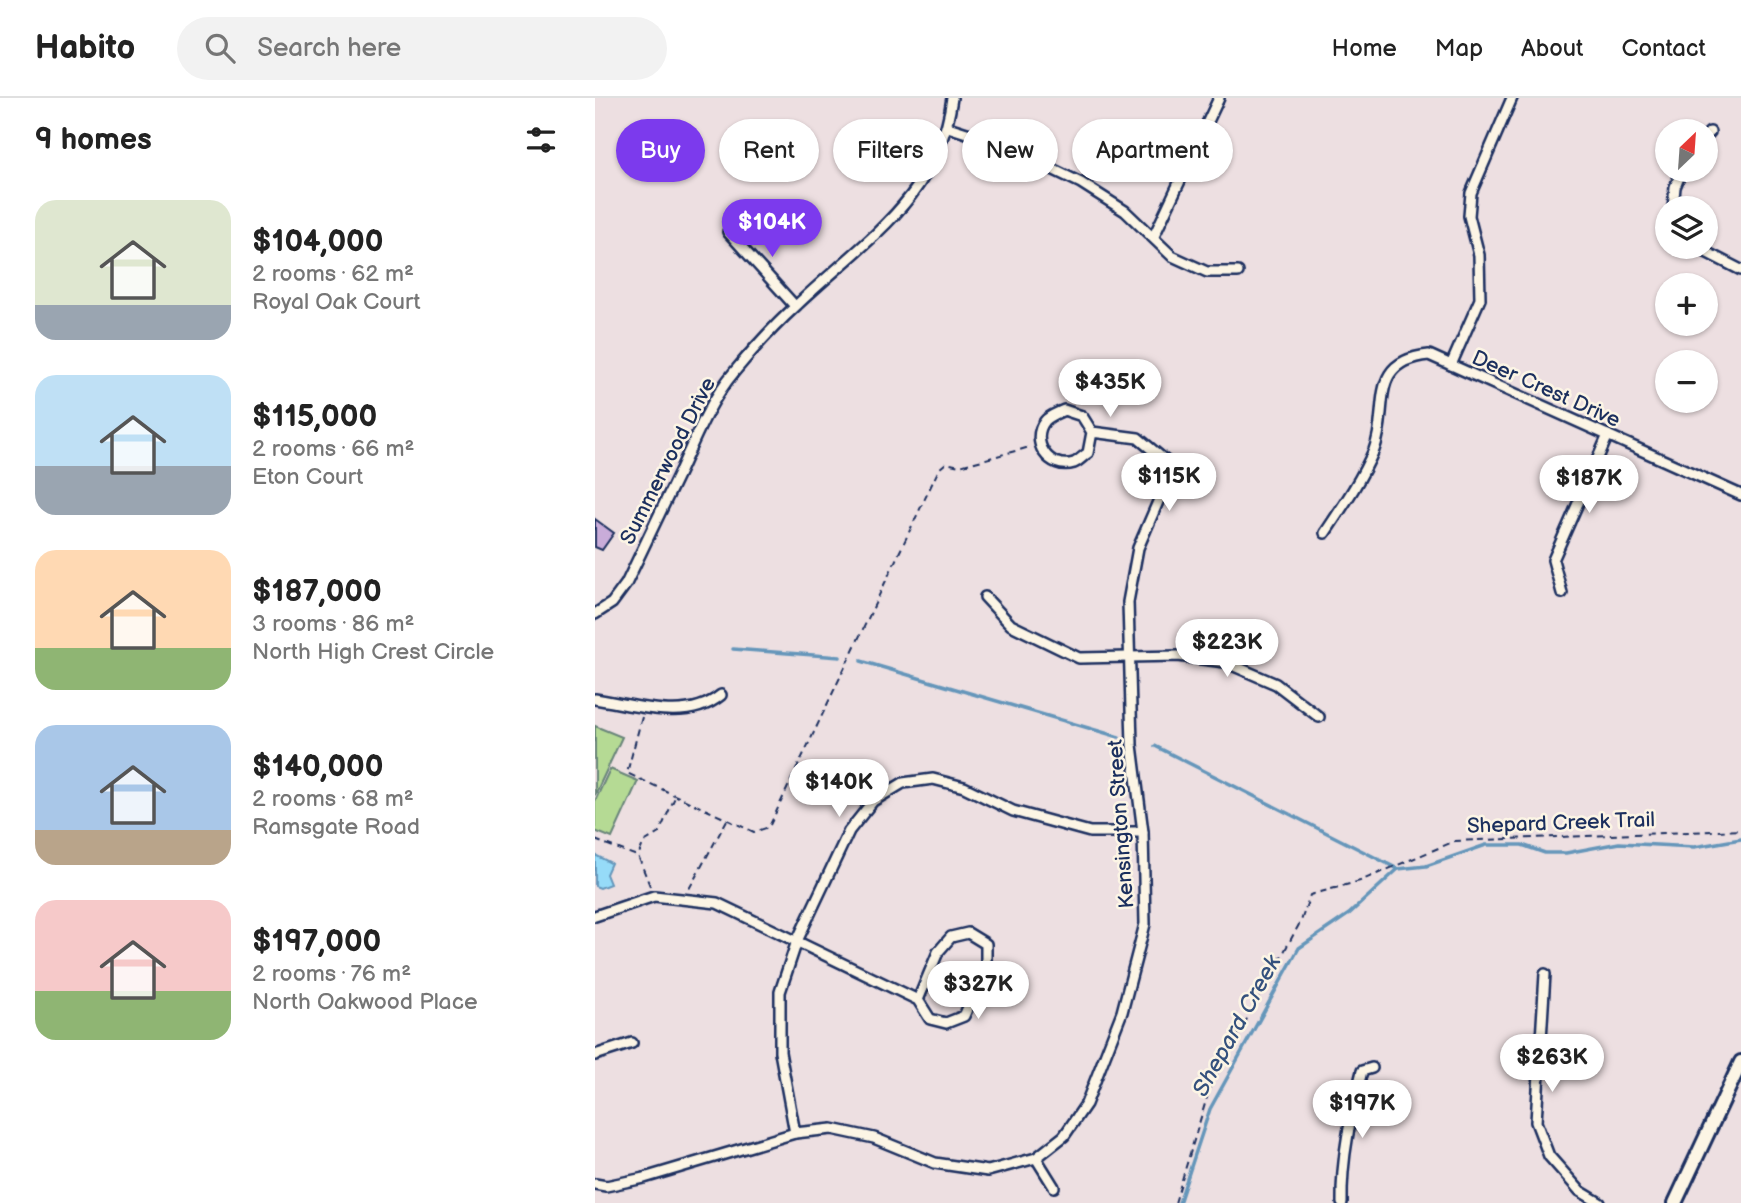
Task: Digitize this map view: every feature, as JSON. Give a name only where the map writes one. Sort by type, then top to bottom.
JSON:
[{"type":"street","name":"Summerwood Drive","points":[[948,127],[952,98]]},
{"type":"street","points":[[1154,236],[1219,98]]},
{"type":"street","points":[[1451,365],[1480,299],[1479,255],[1469,216],[1471,194],[1512,98]]},
{"type":"street","points":[[948,127],[998,143],[1081,183],[1125,211],[1172,256],[1207,272],[1238,272]]},
{"type":"street","name":"Summerwood Drive","points":[[595,614],[612,603],[626,584],[700,428],[733,373],[795,306],[888,224],[922,182]]},
{"type":"street","points":[[727,232],[795,306]]},
{"type":"street","points":[[1718,258],[1741,270]]},
{"type":"street","name":"Deer Crest Drive","points":[[1325,533],[1360,481],[1375,446],[1383,387],[1393,369],[1410,357],[1429,355],[1741,495]]},
{"type":"street","points":[[1064,410],[1082,416],[1092,432],[1088,453],[1074,463],[1057,463],[1047,456],[1039,444],[1039,432],[1046,419],[1064,410]]},
{"type":"street","name":"Kensington Street","points":[[595,1184],[606,1186],[644,1178],[795,1133],[832,1129],[873,1138],[935,1163],[988,1171],[1036,1158],[1064,1136],[1086,1104],[1122,1012],[1145,925],[1143,832],[1132,745],[1128,602],[1138,548],[1173,467],[1138,438],[1092,432]]},
{"type":"street","points":[[1562,593],[1553,560],[1608,435]]},
{"type":"street","points":[[985,597],[1011,625],[1079,658],[1178,656],[1225,662],[1276,684],[1318,717]]},
{"type":"street","points":[[595,699],[684,712],[707,706],[721,695]]},
{"type":"street","points":[[795,1133],[780,1052],[780,992],[797,941],[849,831],[873,801],[903,783],[933,779],[964,787],[1013,811],[1090,832],[1143,832]]},
{"type":"street","points":[[595,916],[654,896],[717,903],[918,1000],[930,1019],[946,1023],[964,1016],[986,967],[986,944],[968,933],[951,937],[938,953],[918,1000]]},
{"type":"street","points":[[1545,974],[1536,1122],[1549,1156],[1580,1191],[1600,1203]]},
{"type":"street","points":[[595,1055],[632,1042]]},
{"type":"street","points":[[1675,1203],[1741,1062]]},
{"type":"street","points":[[1342,1203],[1343,1164],[1353,1105],[1362,1071],[1372,1068]]},
{"type":"street","points":[[1036,1158],[1054,1187]]},
{"type":"path","points":[[645,706],[627,773],[754,832],[769,827],[939,469],[946,463],[960,466],[1039,444]]},
{"type":"path","points":[[654,896],[638,856],[644,842],[659,832],[676,796]]},
{"type":"path","points":[[683,898],[709,858],[727,820]]},
{"type":"path","name":"Shepard Creek Trail","points":[[1175,1203],[1211,1084],[1301,921],[1310,895],[1360,881],[1455,841],[1741,830]]},
{"type":"path","points":[[595,840],[638,856]]},
{"type":"green space","points":[[595,726],[622,737],[595,795]]},
{"type":"green space","points":[[610,769],[638,781],[612,838],[595,831],[595,801]]},
{"type":"water","points":[[595,855],[611,863],[606,874],[610,884],[600,888],[595,886]]},
{"type":"building","points":[[595,519],[614,533],[602,550],[595,547]]},
{"type":"waterway","name":"Shepard Creek","points":[[733,649],[840,657]]},
{"type":"waterway","name":"Shepard Creek","points":[[861,661],[1119,737]]},
{"type":"waterway","name":"Shepard Creek","points":[[1155,746],[1398,869],[1426,866],[1486,845],[1522,845],[1545,853],[1566,853],[1619,843],[1694,847],[1741,839]]},
{"type":"waterway","name":"Shepard Creek","points":[[1179,1203],[1210,1109],[1299,948],[1349,914],[1398,869]]}]
